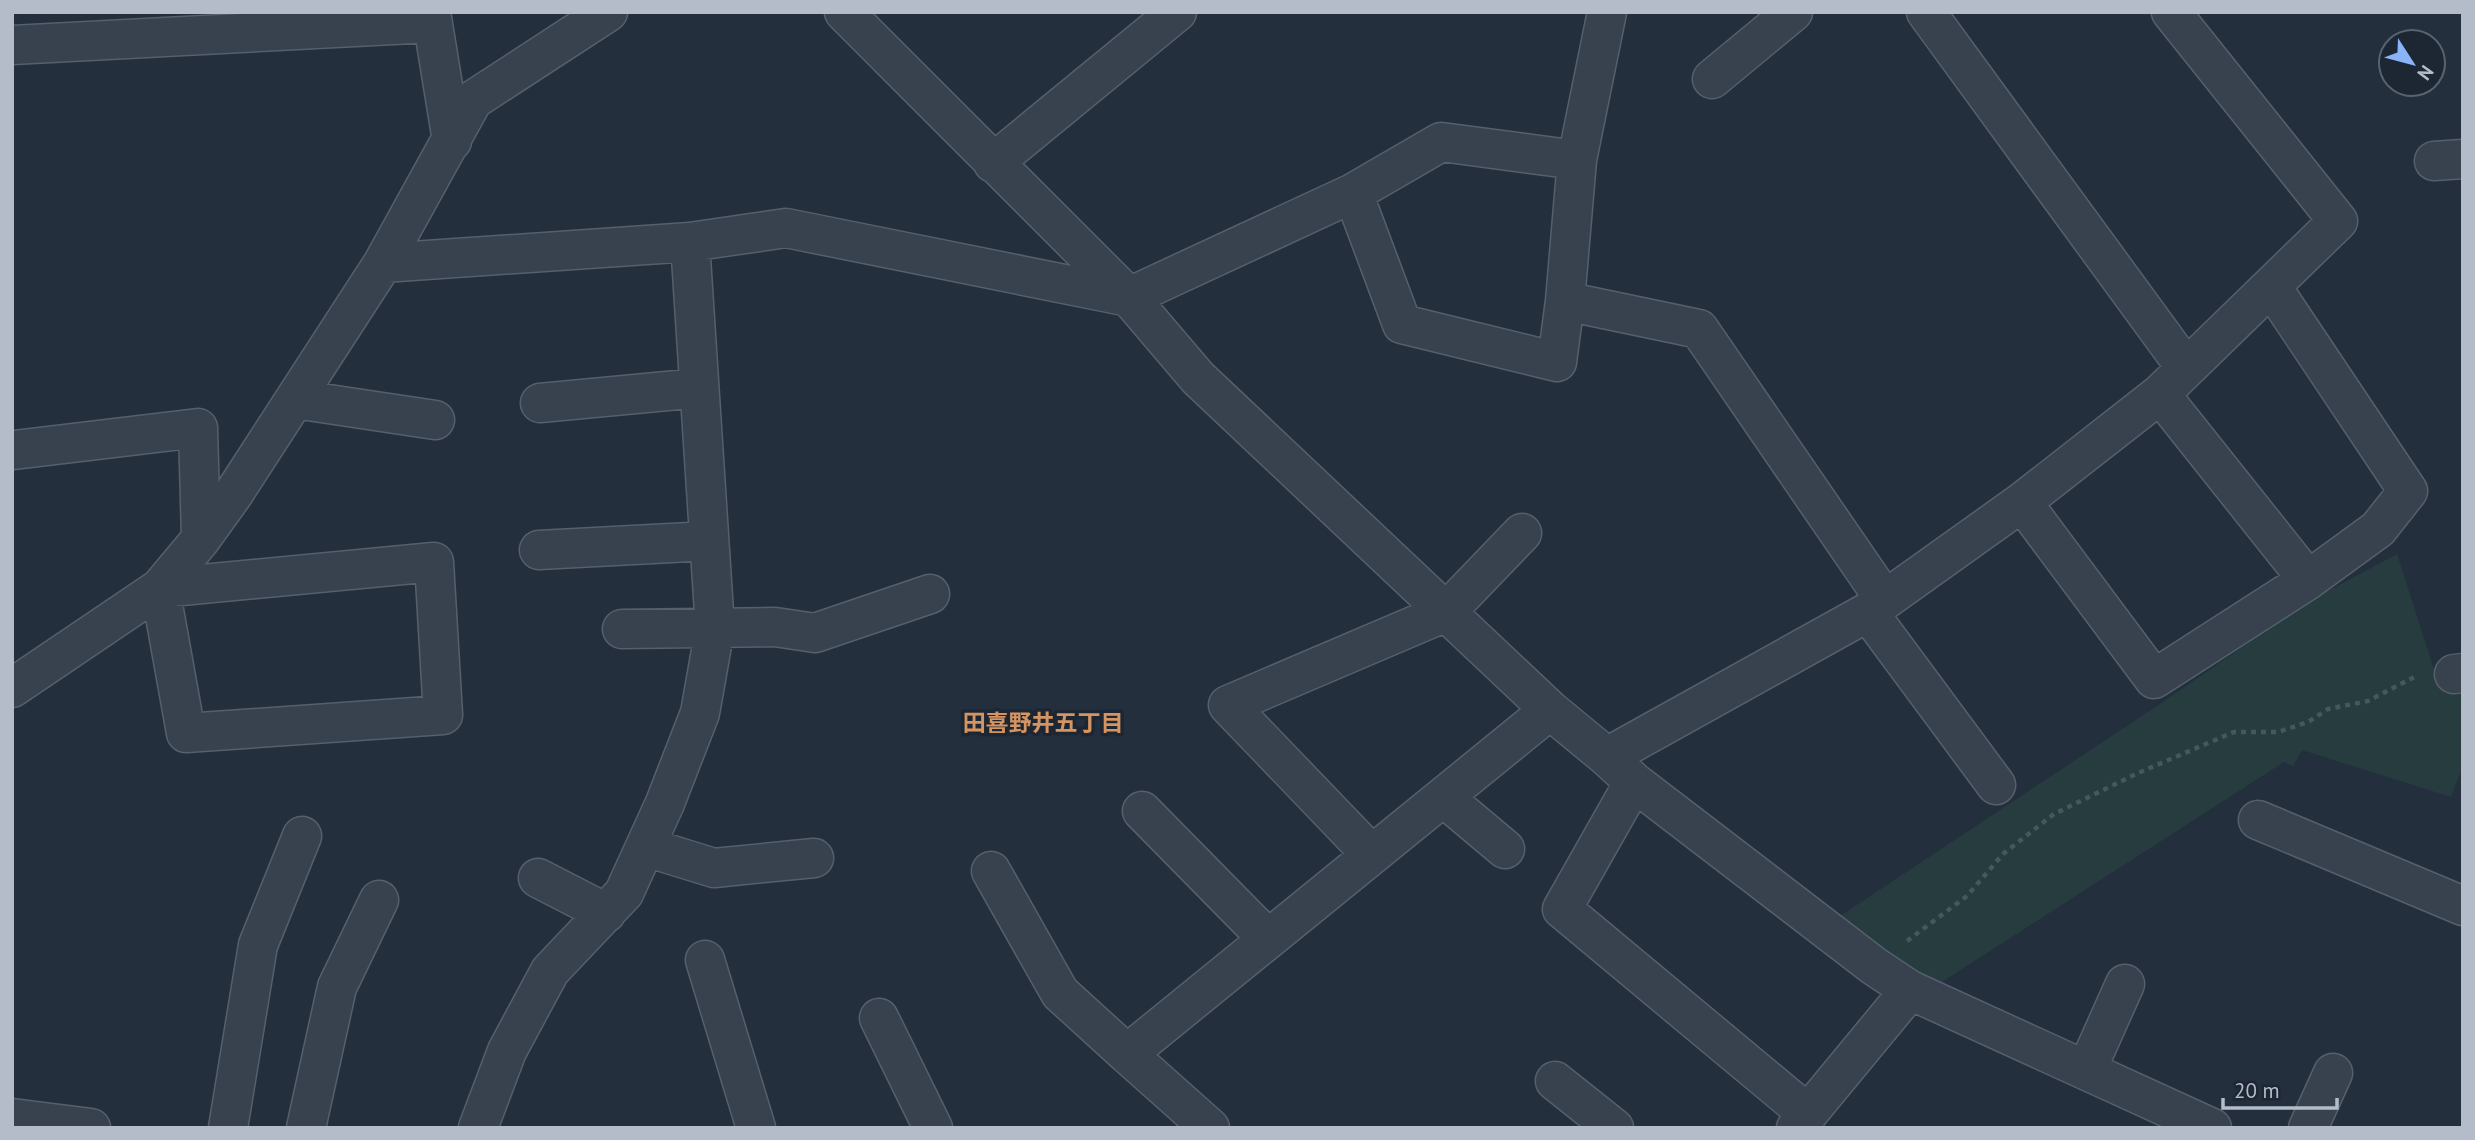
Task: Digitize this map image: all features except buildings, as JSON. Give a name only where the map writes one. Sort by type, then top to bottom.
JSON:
[{"type":"street","points":[[12,688],[160,588],[232,496],[383,263],[473,100],[608,12]]},
{"type":"street","points":[[844,12],[1129,297],[1198,378],[1550,710],[1621,769],[1874,966],[1910,990],[2212,1128]]},
{"type":"street","points":[[993,163],[1177,12]]},
{"type":"street","points":[[1353,193],[1402,324],[1557,362],[1577,160],[1607,12]]},
{"type":"street","points":[[1712,79],[1793,12]]},
{"type":"street","points":[[1926,12],[2308,580]]},
{"type":"street","points":[[1910,990],[1802,1121],[1562,909],[1621,769],[1877,606],[2022,502],[2173,381],[2338,221],[2171,12]]},
{"type":"street","points":[[12,45],[431,17],[452,141]]},
{"type":"street","points":[[383,263],[690,242],[786,228],[1129,297],[1353,193],[1441,142],[1577,160]]},
{"type":"street","points":[[478,1128],[507,1051],[550,971],[624,894],[700,713],[715,628],[690,242]]},
{"type":"street","points":[[2022,502],[2154,679],[2308,580],[2378,529],[2408,491],[2271,286]]},
{"type":"street","points":[[1565,300],[1699,329],[1996,785]]},
{"type":"street","points":[[540,403],[699,388]]},
{"type":"street","points":[[295,399],[435,420]]},
{"type":"street","points":[[14,450],[198,428],[201,539]]},
{"type":"street","points":[[1372,855],[1228,705],[1446,612],[1522,533]]},
{"type":"street","points":[[539,550],[709,541]]},
{"type":"street","points":[[434,562],[443,715],[186,733],[160,588],[434,562]]},
{"type":"street","points":[[622,629],[775,627],[815,633],[930,594]]},
{"type":"street","points":[[1126,1054],[1550,710]]},
{"type":"street","points":[[1443,797],[1505,849]]},
{"type":"street","points":[[1142,811],[1268,939]]},
{"type":"street","points":[[2258,820],[2463,906]]},
{"type":"street","points":[[228,1128],[258,945],[302,836]]},
{"type":"street","points":[[646,846],[714,868],[814,858]]},
{"type":"street","points":[[991,871],[1060,993],[1207,1127]]},
{"type":"street","points":[[537,878],[606,913]]},
{"type":"street","points":[[306,1128],[337,987],[379,900]]},
{"type":"street","points":[[705,960],[756,1128]]},
{"type":"street","points":[[2087,1069],[2125,984]]},
{"type":"street","points":[[879,1018],[933,1128]]},
{"type":"street","points":[[2308,1128],[2333,1073]]},
{"type":"street","points":[[1555,1081],[1614,1128]]},
{"type":"street","points":[[12,1118],[92,1128]]},
{"type":"path","points":[[1874,966],[1968,896],[2003,854],[2054,814],[2138,773],[2234,732],[2278,732],[2308,722],[2328,709],[2368,701],[2420,674],[2458,673]]},
{"type":"green space","points":[[2397,554],[2439,685],[2463,686],[2463,766],[2451,797],[2302,750],[2293,766],[2284,762],[1931,989],[1834,920],[2160,704],[2311,600]]},
{"type":"district","name":"田喜野井五丁目","points":[[1043,722]]}]
